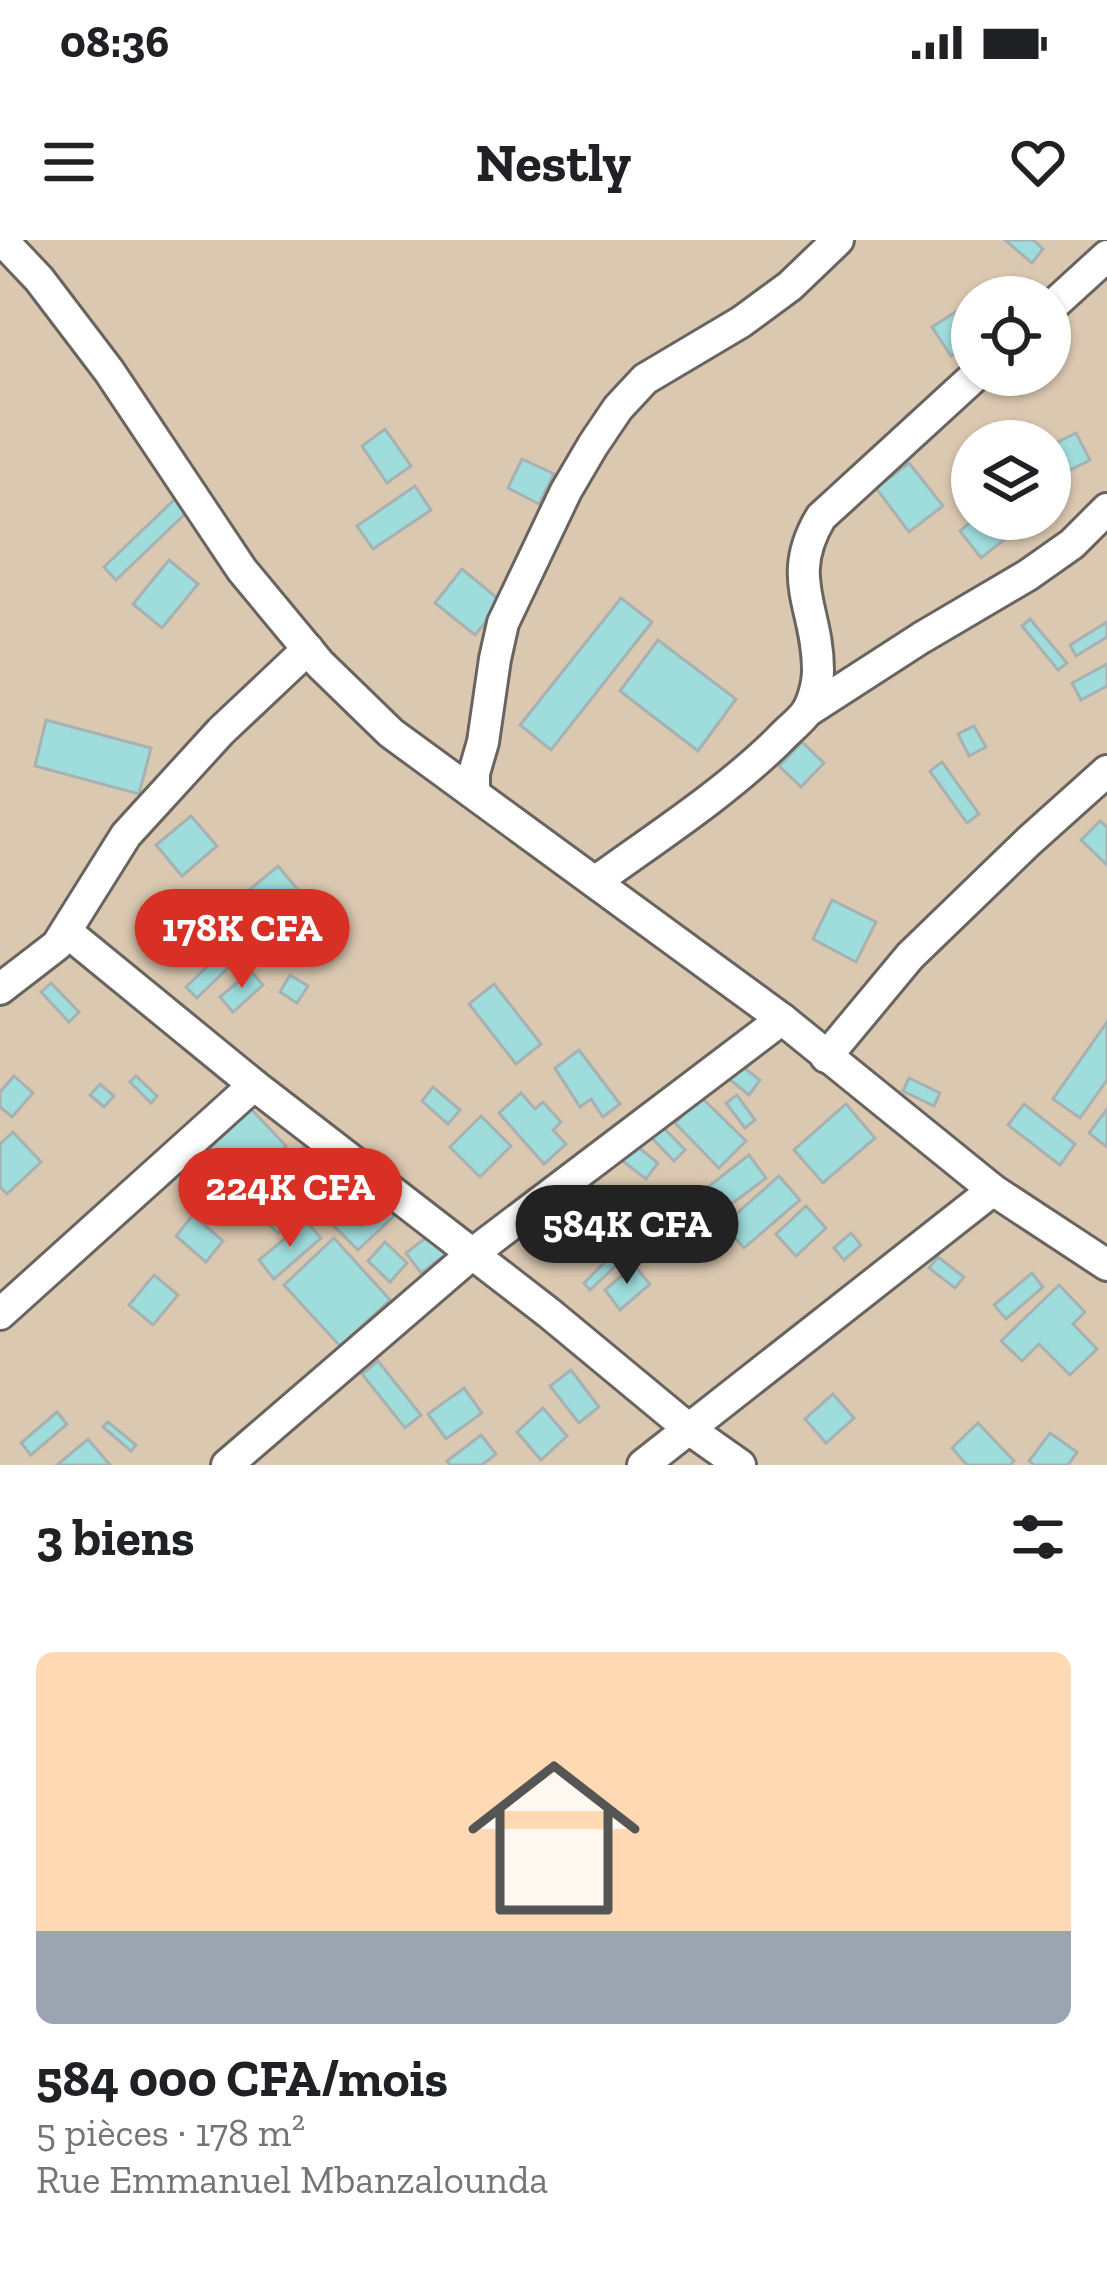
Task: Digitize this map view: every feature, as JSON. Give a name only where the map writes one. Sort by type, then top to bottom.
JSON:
[{"type":"street","points":[[2,240],[39,279],[109,371],[242,570],[308,649],[392,733],[782,1019],[993,1190],[1107,1265]]},
{"type":"street","points":[[474,792],[503,623],[592,445],[645,380],[758,310],[838,240]]},
{"type":"street","points":[[1071,289],[1107,256]]},
{"type":"street","points":[[808,711],[818,675],[803,575],[808,538],[820,517],[953,396]]},
{"type":"street","points":[[595,882],[750,769],[808,711],[1028,575],[1072,544],[1107,509]]},
{"type":"street","points":[[0,989],[57,945],[127,835],[205,747],[308,649]]},
{"type":"street","points":[[826,1057],[910,956],[1107,771]]},
{"type":"street","points":[[68,932],[254,1085],[740,1465]]},
{"type":"street","points":[[227,1465],[472,1255],[782,1019]]},
{"type":"street","points":[[0,1314],[254,1085]]},
{"type":"street","points":[[643,1465],[993,1190]]},
{"type":"shaded area","points":[[0,240],[1107,240],[1107,1465],[0,1465]]},
{"type":"building","points":[[1005,240],[1033,240],[1043,249],[1032,263]]},
{"type":"building","points":[[951,315],[951,356],[932,327]]},
{"type":"building","points":[[385,429],[411,466],[387,483],[362,446]]},
{"type":"building","points":[[1076,433],[1090,460],[1071,470],[1071,436]]},
{"type":"building","points":[[522,459],[554,474],[539,504],[508,488]]},
{"type":"building","points":[[909,463],[943,506],[909,532],[876,488]]},
{"type":"building","points":[[415,486],[431,510],[373,549],[357,526]]},
{"type":"building","points":[[175,499],[187,512],[116,580],[104,567]]},
{"type":"building","points":[[967,540],[1004,540],[981,558]]},
{"type":"building","points":[[169,560],[198,584],[162,628],[133,604]]},
{"type":"building","points":[[462,569],[502,602],[475,635],[435,603]]},
{"type":"building","points":[[621,598],[652,622],[551,750],[520,725]]},
{"type":"building","points":[[1030,619],[1067,663],[1058,670],[1022,626]]},
{"type":"building","points":[[1107,622],[1107,637],[1076,656],[1070,645]]},
{"type":"building","points":[[658,640],[736,699],[698,751],[620,691]]},
{"type":"building","points":[[1107,664],[1107,686],[1081,700],[1072,683]]},
{"type":"building","points":[[46,720],[151,748],[139,794],[35,766]]},
{"type":"building","points":[[974,726],[986,747],[969,756],[958,734]]},
{"type":"building","points":[[802,742],[824,763],[801,787],[779,766]]},
{"type":"building","points":[[942,762],[979,814],[967,823],[930,771]]},
{"type":"building","points":[[191,816],[217,846],[182,876],[156,845]]},
{"type":"building","points":[[1100,821],[1107,827],[1107,865],[1081,840]]},
{"type":"building","points":[[278,866],[304,897],[269,927],[242,896]]},
{"type":"building","points":[[216,892],[239,916],[215,939],[192,916]]},
{"type":"building","points":[[832,900],[876,922],[856,962],[813,939]]},
{"type":"building","points":[[244,931],[255,942],[197,998],[186,987]]},
{"type":"building","points":[[251,971],[263,985],[233,1012],[220,997]]},
{"type":"building","points":[[290,975],[308,986],[297,1003],[280,992]]},
{"type":"building","points":[[51,983],[79,1012],[69,1022],[41,992]]},
{"type":"building","points":[[494,984],[541,1044],[516,1064],[469,1004]]},
{"type":"building","points":[[1107,1022],[1107,1080],[1080,1118],[1053,1099]]},
{"type":"building","points":[[579,1050],[620,1104],[603,1117],[591,1099],[580,1107],[555,1068]]},
{"type":"building","points":[[734,1060],[760,1080],[749,1095],[723,1074]]},
{"type":"building","points":[[14,1076],[33,1093],[12,1117],[0,1107],[0,1092]]},
{"type":"building","points":[[136,1076],[157,1096],[151,1103],[130,1082]]},
{"type":"building","points":[[909,1078],[940,1093],[934,1106],[903,1091]]},
{"type":"building","points":[[100,1084],[114,1096],[104,1107],[90,1095]]},
{"type":"building","points":[[433,1087],[460,1110],[448,1124],[422,1101]]},
{"type":"building","points":[[521,1093],[535,1109],[543,1102],[561,1122],[553,1130],[566,1144],[544,1164],[499,1113]]},
{"type":"building","points":[[737,1095],[755,1120],[745,1128],[726,1103]]},
{"type":"building","points":[[701,1097],[746,1141],[719,1168],[675,1123]]},
{"type":"building","points":[[846,1104],[875,1138],[823,1183],[794,1150]]},
{"type":"building","points":[[1024,1104],[1075,1144],[1060,1165],[1008,1125]]},
{"type":"building","points":[[251,1109],[286,1146],[227,1202],[192,1165]]},
{"type":"building","points":[[1107,1109],[1107,1147],[1089,1133]]},
{"type":"building","points":[[481,1116],[511,1146],[480,1177],[450,1147]]},
{"type":"building","points":[[662,1126],[685,1150],[674,1161],[651,1137]]},
{"type":"building","points":[[13,1132],[41,1162],[7,1194],[0,1187],[0,1144]]},
{"type":"building","points":[[310,1139],[356,1178],[332,1207],[286,1168]]},
{"type":"building","points":[[633,1143],[658,1163],[646,1179],[620,1159]]},
{"type":"building","points":[[749,1155],[766,1178],[721,1212],[704,1190]]},
{"type":"building","points":[[275,1176],[305,1206],[278,1233],[248,1204]]},
{"type":"building","points":[[779,1176],[800,1200],[744,1248],[724,1225]]},
{"type":"building","points":[[366,1185],[395,1215],[358,1250],[329,1221]]},
{"type":"building","points":[[575,1191],[608,1221],[590,1241],[557,1211]]},
{"type":"building","points":[[806,1206],[826,1228],[796,1256],[776,1234]]},
{"type":"building","points":[[193,1215],[223,1241],[206,1262],[176,1236]]},
{"type":"building","points":[[306,1221],[321,1238],[274,1279],[259,1260]]},
{"type":"building","points":[[436,1230],[452,1250],[421,1273],[406,1253]]},
{"type":"building","points":[[851,1233],[861,1245],[844,1260],[834,1248]]},
{"type":"building","points":[[334,1238],[390,1300],[340,1346],[284,1285]]},
{"type":"building","points":[[385,1242],[407,1263],[390,1282],[368,1261]]},
{"type":"building","points":[[617,1250],[624,1258],[590,1290],[584,1283]]},
{"type":"building","points":[[938,1257],[964,1277],[955,1288],[929,1268]]},
{"type":"building","points":[[634,1265],[650,1284],[620,1310],[605,1290]]},
{"type":"building","points":[[1032,1273],[1043,1287],[1006,1319],[994,1305]]},
{"type":"building","points":[[154,1275],[178,1295],[153,1325],[129,1305]]},
{"type":"building","points":[[1059,1285],[1085,1312],[1073,1324],[1097,1349],[1070,1375],[1039,1344],[1022,1361],[1001,1341]]},
{"type":"building","points":[[378,1361],[421,1415],[405,1428],[362,1374]]},
{"type":"building","points":[[571,1370],[599,1407],[579,1423],[550,1386]]},
{"type":"building","points":[[464,1388],[482,1413],[446,1439],[428,1414]]},
{"type":"building","points":[[833,1394],[854,1418],[826,1443],[805,1419]]},
{"type":"building","points":[[543,1408],[567,1436],[541,1460],[517,1432]]},
{"type":"building","points":[[57,1412],[67,1424],[31,1455],[21,1443]]},
{"type":"building","points":[[108,1422],[136,1445],[131,1451],[103,1427]]},
{"type":"building","points":[[978,1423],[1014,1461],[1010,1465],[967,1465],[952,1448]]},
{"type":"building","points":[[1050,1433],[1077,1452],[1068,1465],[1029,1461]]},
{"type":"building","points":[[481,1435],[496,1454],[482,1465],[450,1465],[447,1461]]},
{"type":"building","points":[[88,1439],[110,1465],[57,1465]]}]
